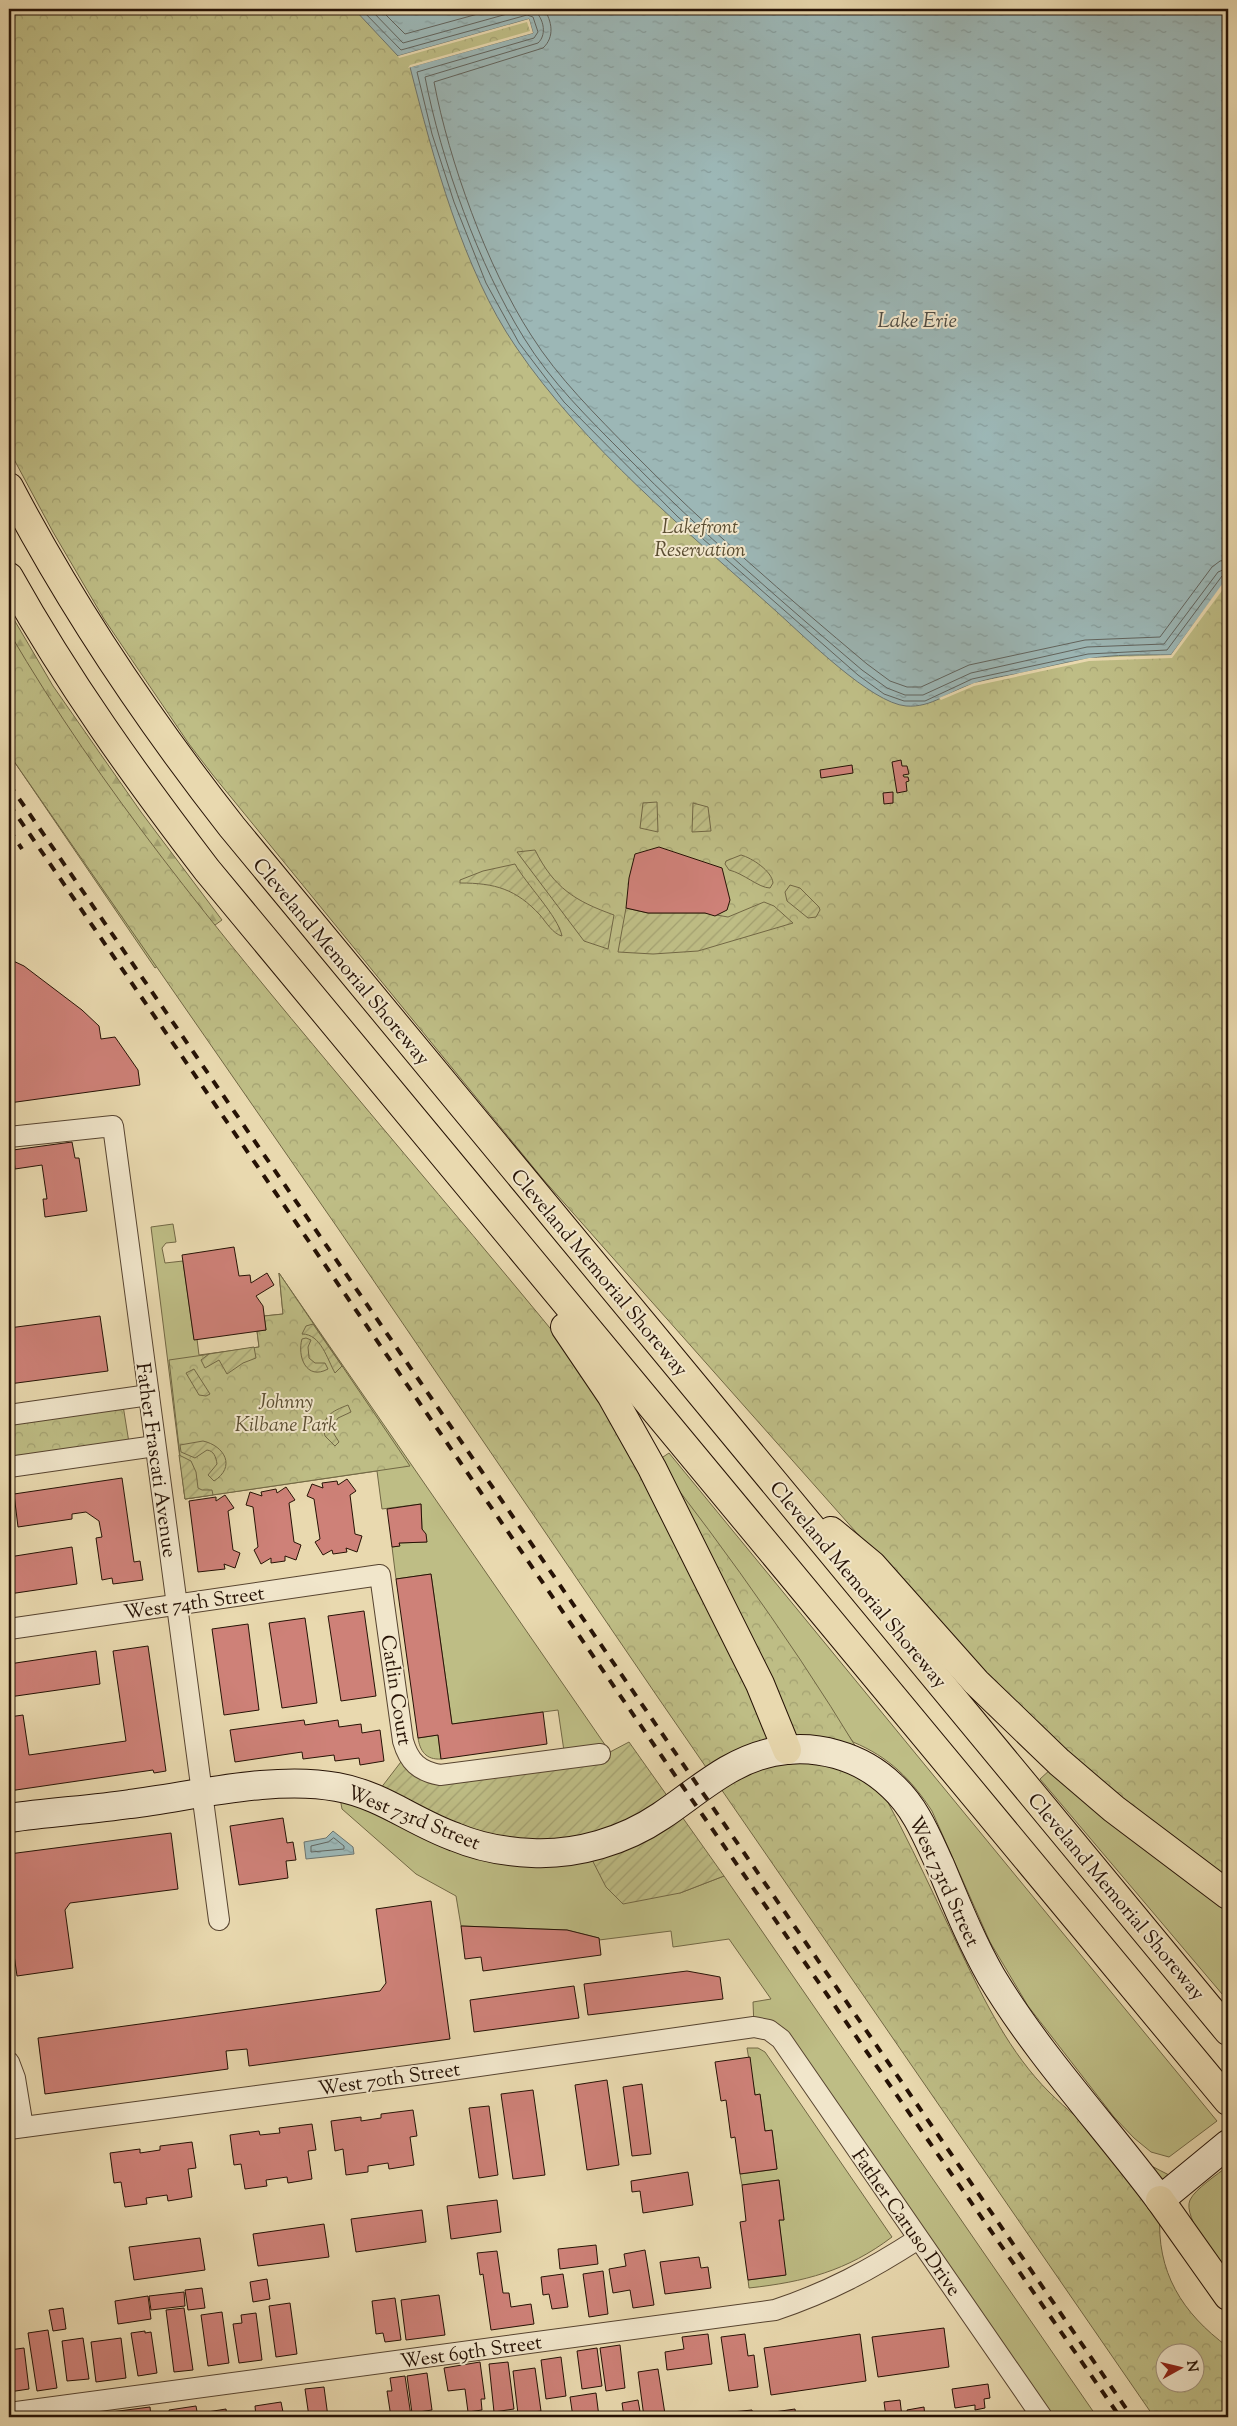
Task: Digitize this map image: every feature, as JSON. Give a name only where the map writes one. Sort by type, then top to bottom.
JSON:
[{"type":"highway","name":"Cleveland Memorial Shoreway","points":[[9,487],[53,566],[104,648],[148,714],[210,798],[297,907],[1228,2031]]},
{"type":"highway","points":[[9,577],[78,692],[163,813],[253,926],[1226,2099]]},
{"type":"highway","points":[[494,1217],[611,1395],[635,1436],[760,1684],[787,1750]]},
{"type":"highway","points":[[782,1491],[872,1565],[976,1682],[1059,1762],[1114,1810],[1228,1895]]},
{"type":"highway","points":[[1160,2200],[1228,2296]]},
{"type":"street","name":"Father Frascati Avenue","points":[[9,1137],[113,1126],[220,1920]]},
{"type":"street","points":[[9,1415],[148,1395]]},
{"type":"street","points":[[9,1467],[155,1446]]},
{"type":"street","name":"West 74th Street","points":[[9,1629],[380,1575]]},
{"type":"street","name":"Catlin Court","points":[[380,1575],[403,1741],[407,1754],[413,1764],[426,1772],[440,1775],[600,1754]]},
{"type":"street","name":"West 73rd Street","points":[[9,1818],[303,1783],[338,1787],[374,1797],[453,1837],[475,1844],[515,1852],[552,1853],[586,1848],[630,1833],[662,1816],[710,1781],[734,1767],[760,1756],[787,1750],[821,1751],[847,1757],[886,1780],[904,1798],[925,1830],[974,1944],[997,1986],[1048,2057],[1160,2200]]},
{"type":"street","name":"West 70th Street","points":[[16,2128],[423,2074],[754,2027],[768,2030]]},
{"type":"street","name":"Father Caruso Drive","points":[[768,2030],[781,2039],[1042,2417]]},
{"type":"street","points":[[9,2062],[15,2078],[16,2128]]},
{"type":"street","points":[[1160,2200],[1228,2144]]},
{"type":"street","name":"West 69th Street","points":[[9,2413],[76,2411],[775,2310],[827,2291],[879,2264],[918,2239]]},
{"type":"green space","name":"Lakefront Reservation","points":[[9,9],[1228,9],[1228,1878],[1065,1756],[949,1637],[542,1178],[212,774],[189,744],[104,619],[53,532],[9,450]]},
{"type":"green space","points":[[9,611],[53,686],[141,812],[222,920],[155,968],[9,754]]},
{"type":"green space","points":[[9,632],[82,748],[163,858],[248,966],[610,1402],[676,1486],[740,1573],[801,1661],[887,1800],[979,1989],[999,2026],[1022,2061],[1049,2092],[1091,2128],[1121,2149],[1169,2175],[1160,2213],[1162,2254],[1175,2289],[1185,2305],[1197,2320],[1228,2347],[1228,2417],[1154,2417],[659,1699],[337,1227],[9,754]]},
{"type":"green space","points":[[657,802],[658,832],[640,828],[643,803]]},
{"type":"green space","points":[[693,803],[708,807],[711,831],[692,832]]},
{"type":"green space","points":[[535,850],[558,884],[577,898],[614,915],[608,949],[584,941],[517,852]]},
{"type":"green space","points":[[741,855],[756,862],[769,874],[773,883],[770,888],[761,886],[729,870],[725,864],[726,861]]},
{"type":"green space","points":[[515,864],[555,919],[562,936],[553,930],[531,906],[513,893],[484,884],[460,883],[460,880],[483,871]]},
{"type":"green space","points":[[790,885],[800,888],[819,907],[820,910],[816,917],[808,918],[787,901],[785,892]]},
{"type":"green space","points":[[764,902],[774,906],[793,923],[698,951],[653,954],[618,952],[626,908],[648,913],[705,913],[728,917]]},
{"type":"green space","points":[[173,1224],[176,1242],[166,1243],[162,1248],[165,1263],[183,1261],[194,1339],[197,1339],[199,1355],[259,1347],[257,1331],[266,1330],[264,1316],[283,1314],[279,1273],[610,1752],[565,1758],[558,1710],[452,1724],[431,1574],[396,1579],[392,1547],[399,1546],[399,1543],[427,1542],[422,1529],[421,1504],[382,1509],[377,1471],[185,1499],[151,1227]]},
{"type":"green space","name":"Johnny Kilbane Park","points":[[279,1273],[410,1466],[185,1499],[169,1360],[259,1347],[257,1331],[266,1330],[264,1316],[283,1314]]},
{"type":"green space","points":[[313,1324],[342,1366],[335,1373],[319,1343],[309,1335],[302,1334],[306,1326]]},
{"type":"green space","points":[[302,1339],[311,1340],[308,1347],[309,1358],[315,1363],[325,1363],[328,1369],[314,1372],[305,1365],[302,1359],[301,1346]]},
{"type":"green space","points":[[254,1347],[256,1358],[243,1363],[227,1374],[219,1360],[205,1368],[201,1360],[209,1354]]},
{"type":"green space","points":[[194,1369],[210,1394],[206,1396],[199,1395],[186,1373]]},
{"type":"green space","points":[[122,1399],[130,1449],[9,1467],[9,1415]]},
{"type":"green space","points":[[348,1405],[351,1412],[338,1418],[334,1424],[334,1434],[339,1442],[335,1446],[325,1436],[324,1424],[332,1412]]},
{"type":"green space","points":[[203,1441],[217,1447],[225,1458],[225,1470],[214,1481],[208,1475],[217,1464],[213,1453],[207,1450],[195,1458],[181,1452],[180,1445]]},
{"type":"green space","points":[[669,1453],[1217,2121],[1169,2157],[1151,2152],[1134,2138],[1114,2117],[1028,2006],[990,1942],[932,1811],[916,1789],[898,1770],[878,1755],[853,1742],[657,1461]]},
{"type":"green space","points":[[179,1455],[191,1461],[196,1472],[198,1488],[212,1490],[213,1495],[185,1499]]},
{"type":"green space","points":[[438,1735],[441,1759],[431,1758],[425,1754],[420,1747],[418,1738]]},
{"type":"green space","points":[[629,1742],[724,1876],[680,1893],[623,1904],[606,1887],[586,1848],[535,1853],[374,1797],[407,1754],[420,1768],[610,1752]]},
{"type":"green space","points":[[1051,1769],[1228,1907],[1228,2001],[1040,1779]]},
{"type":"green space","points":[[338,1787],[570,1851],[680,1893],[724,1876],[1097,2417],[1042,2417],[781,2039],[754,2027],[753,2002],[771,1999],[729,1939],[673,1947],[671,1931],[599,1940],[599,1938],[567,1930],[461,1926],[456,1896],[416,1874],[342,1809]]},
{"type":"green space","points":[[747,2048],[758,2048],[765,2052],[892,2237],[858,2258],[824,2273],[788,2282],[749,2288],[748,2280],[785,2275],[779,2220],[784,2220],[779,2180],[742,2185],[740,2174],[777,2169],[772,2131],[765,2131],[760,2095],[755,2095]]},
{"type":"green space","points":[[1228,2166],[1228,2280],[1196,2229],[1189,2208],[1190,2200],[1197,2191]]},
{"type":"water","name":"Lake Erie","points":[[354,9],[1228,9],[1228,576],[1222,586],[1171,655],[1098,657],[1071,662],[985,680],[964,687],[932,702],[915,706],[906,706],[892,702],[875,694],[857,682],[821,652],[638,487],[573,419],[543,384],[497,317],[465,248],[452,212],[429,138],[410,67],[533,33],[529,19],[398,56]]},
{"type":"water","points":[[333,1831],[353,1847],[354,1854],[306,1859],[304,1842],[326,1838]]},
{"type":"pier","points":[[529,19],[533,33],[408,68],[410,65],[530,31],[527,22],[399,58],[398,56]]},
{"type":"pier","points":[[1228,576],[1224,588],[1172,658],[1089,661],[974,686],[941,700],[939,698],[974,683],[1089,658],[1171,655]]},
{"type":"building","points":[[901,760],[902,766],[907,766],[909,774],[903,775],[908,777],[909,781],[906,782],[907,791],[897,793],[892,762]]},
{"type":"building","points":[[852,765],[853,773],[821,778],[820,770]]},
{"type":"building","points":[[893,792],[893,803],[884,804],[883,793]]},
{"type":"building","points":[[659,847],[722,868],[730,900],[727,910],[715,916],[705,913],[648,913],[626,908],[629,878],[635,854]]},
{"type":"building","points":[[9,959],[24,966],[82,1010],[99,1026],[101,1039],[115,1037],[138,1070],[140,1085],[9,1103]]},
{"type":"building","points":[[72,1142],[75,1158],[79,1158],[87,1211],[45,1217],[43,1199],[47,1199],[42,1165],[15,1169],[13,1150]]},
{"type":"building","points":[[11,1202],[14,1224],[9,1225],[9,1203]]},
{"type":"building","points":[[234,1247],[239,1276],[250,1275],[251,1283],[267,1273],[274,1285],[256,1296],[263,1306],[266,1330],[194,1340],[182,1255]]},
{"type":"building","points":[[100,1316],[108,1371],[9,1384],[9,1328]]},
{"type":"building","points":[[122,1478],[134,1562],[140,1561],[143,1580],[113,1584],[112,1578],[102,1580],[96,1538],[102,1537],[99,1521],[86,1512],[72,1514],[72,1519],[18,1527],[14,1494]]},
{"type":"building","points":[[347,1479],[356,1491],[350,1495],[355,1534],[362,1536],[357,1552],[346,1548],[347,1552],[333,1554],[332,1550],[323,1555],[315,1542],[320,1539],[314,1499],[307,1496],[312,1484],[323,1488],[322,1483],[337,1481],[338,1485]]},
{"type":"building","points":[[286,1487],[295,1500],[289,1503],[294,1542],[301,1545],[296,1560],[285,1556],[285,1561],[271,1563],[271,1558],[261,1564],[254,1550],[258,1547],[253,1507],[246,1505],[250,1492],[262,1496],[261,1492],[276,1489],[277,1493]]},
{"type":"building","points":[[225,1495],[234,1508],[228,1511],[233,1550],[240,1553],[235,1568],[224,1564],[225,1569],[198,1572],[189,1501],[216,1497],[216,1501]]},
{"type":"building","points":[[421,1504],[422,1529],[426,1534],[427,1542],[399,1543],[400,1546],[392,1547],[387,1509]]},
{"type":"building","points":[[72,1547],[77,1584],[9,1594],[9,1557]]},
{"type":"building","points":[[431,1574],[452,1724],[543,1712],[547,1744],[441,1759],[438,1735],[418,1738],[396,1579]]},
{"type":"building","points":[[364,1611],[376,1696],[341,1701],[328,1616]]},
{"type":"building","points":[[305,1618],[317,1703],[282,1708],[269,1623]]},
{"type":"building","points":[[248,1624],[259,1710],[224,1715],[212,1629]]},
{"type":"building","points":[[148,1646],[166,1771],[154,1773],[153,1770],[9,1791],[9,1717],[23,1715],[29,1755],[126,1741],[113,1651]]},
{"type":"building","points":[[96,1651],[100,1684],[9,1697],[9,1664]]},
{"type":"building","points":[[304,1720],[305,1725],[338,1720],[339,1727],[361,1724],[362,1733],[380,1730],[384,1761],[360,1765],[359,1758],[335,1761],[334,1755],[303,1759],[302,1752],[235,1762],[230,1730]]},
{"type":"building","points":[[283,1818],[287,1843],[293,1842],[296,1860],[286,1861],[288,1878],[239,1885],[230,1826]]},
{"type":"building","points":[[171,1833],[178,1889],[70,1903],[65,1910],[73,1968],[17,1976],[9,1919],[9,1854]]},
{"type":"building","points":[[431,1901],[450,2039],[249,2066],[247,2049],[226,2051],[228,2069],[45,2094],[38,2038],[380,1991],[386,1983],[376,1909]]},
{"type":"building","points":[[461,1926],[567,1930],[599,1938],[601,1955],[483,1971],[481,1957],[465,1959]]},
{"type":"building","points":[[687,1971],[720,1977],[723,1999],[588,2015],[584,1984]]},
{"type":"building","points":[[574,1986],[579,2018],[474,2032],[470,2000]]},
{"type":"building","points":[[750,2057],[755,2095],[760,2094],[765,2131],[772,2130],[777,2169],[740,2174],[735,2137],[731,2138],[726,2100],[721,2101],[715,2062]]},
{"type":"building","points":[[607,2080],[619,2165],[587,2170],[575,2085]]},
{"type":"building","points":[[642,2084],[651,2154],[632,2156],[623,2087]]},
{"type":"building","points":[[533,2090],[545,2175],[513,2179],[501,2094]]},
{"type":"building","points":[[489,2106],[498,2175],[479,2178],[469,2108]]},
{"type":"building","points":[[413,2110],[417,2136],[410,2137],[414,2165],[389,2169],[388,2163],[368,2166],[368,2172],[346,2175],[343,2149],[335,2151],[331,2121],[361,2117],[361,2121],[381,2118],[381,2114]]},
{"type":"building","points":[[312,2124],[316,2150],[308,2151],[312,2179],[288,2183],[287,2177],[266,2180],[267,2186],[245,2189],[241,2164],[234,2165],[230,2135],[259,2131],[260,2135],[280,2133],[279,2128]]},
{"type":"building","points":[[192,2142],[196,2168],[188,2169],[192,2197],[168,2201],[167,2195],[146,2198],[147,2204],[125,2207],[121,2182],[114,2183],[110,2153],[140,2149],[140,2153],[160,2150],[160,2146]]},
{"type":"building","points":[[688,2172],[693,2205],[643,2213],[640,2191],[632,2192],[631,2181]]},
{"type":"building","points":[[779,2180],[784,2220],[779,2220],[786,2275],[748,2280],[740,2222],[746,2221],[742,2185]]},
{"type":"building","points":[[497,2200],[501,2232],[451,2239],[447,2206]]},
{"type":"building","points":[[422,2210],[426,2242],[356,2252],[351,2219]]},
{"type":"building","points":[[324,2224],[329,2257],[258,2266],[253,2234]]},
{"type":"building","points":[[200,2238],[205,2270],[134,2280],[129,2247]]},
{"type":"building","points":[[596,2245],[598,2264],[560,2269],[558,2249]]},
{"type":"building","points":[[645,2250],[654,2305],[633,2308],[630,2290],[613,2293],[609,2269],[626,2266],[624,2254]]},
{"type":"building","points":[[497,2251],[503,2293],[509,2293],[511,2307],[531,2304],[534,2324],[491,2330],[483,2274],[480,2275],[477,2253]]},
{"type":"building","points":[[699,2257],[701,2268],[708,2267],[711,2288],[665,2294],[660,2262]]},
{"type":"building","points":[[603,2271],[608,2314],[589,2317],[583,2274]]},
{"type":"building","points":[[563,2274],[568,2307],[552,2309],[549,2294],[543,2295],[541,2277]]},
{"type":"building","points":[[267,2279],[270,2299],[253,2302],[250,2282]]},
{"type":"building","points":[[202,2288],[205,2308],[188,2310],[185,2290]]},
{"type":"building","points":[[184,2292],[185,2306],[151,2310],[149,2296]]},
{"type":"building","points":[[439,2295],[445,2335],[406,2340],[401,2300]]},
{"type":"building","points":[[148,2296],[151,2319],[118,2324],[115,2301]]},
{"type":"building","points":[[395,2298],[401,2340],[385,2342],[383,2333],[376,2334],[372,2301]]},
{"type":"building","points":[[290,2303],[297,2354],[276,2357],[269,2306]]},
{"type":"building","points":[[63,2308],[66,2329],[53,2331],[49,2310]]},
{"type":"building","points":[[184,2308],[193,2370],[174,2372],[166,2310]]},
{"type":"building","points":[[222,2312],[229,2363],[208,2366],[201,2315]]},
{"type":"building","points":[[256,2313],[262,2360],[239,2363],[233,2324],[242,2323],[241,2315]]},
{"type":"building","points":[[944,2328],[949,2367],[878,2377],[872,2337]]},
{"type":"building","points":[[48,2330],[57,2388],[37,2391],[28,2333]]},
{"type":"building","points":[[145,2331],[145,2333],[151,2332],[157,2373],[138,2376],[131,2333]]},
{"type":"building","points":[[708,2334],[712,2364],[667,2370],[665,2352],[684,2349],[682,2337]]},
{"type":"building","points":[[745,2334],[748,2356],[754,2355],[758,2387],[729,2391],[721,2337]]},
{"type":"building","points":[[860,2334],[866,2381],[771,2395],[764,2348]]},
{"type":"building","points":[[83,2338],[89,2379],[67,2381],[62,2341]]},
{"type":"building","points":[[121,2338],[126,2378],[96,2382],[91,2342]]},
{"type":"building","points":[[620,2345],[625,2388],[606,2391],[600,2348]]},
{"type":"building","points":[[24,2348],[29,2389],[9,2392],[9,2350]]},
{"type":"building","points":[[597,2348],[602,2386],[582,2389],[577,2351]]},
{"type":"building","points":[[561,2357],[566,2396],[546,2399],[541,2360]]},
{"type":"building","points":[[480,2362],[485,2399],[481,2399],[482,2410],[468,2412],[465,2389],[448,2391],[444,2368]]},
{"type":"building","points":[[508,2362],[514,2409],[494,2412],[489,2364]]},
{"type":"building","points":[[535,2368],[541,2411],[518,2414],[513,2371]]},
{"type":"building","points":[[658,2369],[665,2414],[644,2417],[638,2372]]},
{"type":"building","points":[[427,2373],[432,2410],[412,2413],[407,2376]]},
{"type":"building","points":[[405,2376],[411,2416],[391,2417],[387,2391],[392,2391],[390,2378]]},
{"type":"building","points":[[988,2384],[990,2398],[984,2399],[985,2408],[975,2410],[975,2405],[955,2408],[952,2389]]},
{"type":"building","points":[[324,2387],[328,2417],[309,2417],[305,2389]]},
{"type":"building","points":[[596,2393],[599,2417],[573,2417],[570,2397]]},
{"type":"building","points":[[638,2400],[641,2417],[624,2417],[622,2403]]},
{"type":"building","points":[[900,2400],[902,2417],[886,2417],[884,2402]]},
{"type":"building","points":[[281,2402],[284,2417],[256,2417],[255,2406]]},
{"type":"building","points":[[196,2406],[198,2417],[170,2417],[169,2410]]},
{"type":"building","points":[[150,2407],[151,2417],[111,2417],[111,2412]]},
{"type":"building","points":[[924,2407],[925,2417],[908,2417],[907,2410]]},
{"type":"building","points":[[226,2409],[227,2417],[202,2417],[201,2413]]},
{"type":"building","points":[[795,2409],[796,2417],[768,2417],[767,2413]]},
{"type":"building","points":[[752,2410],[753,2417],[733,2417],[732,2412]]},
{"type":"railway","points":[[9,784],[1132,2417]]},
{"type":"railway","points":[[9,804],[663,1758],[1120,2417]]},
{"type":"railway","points":[[9,829],[22,849]]}]
